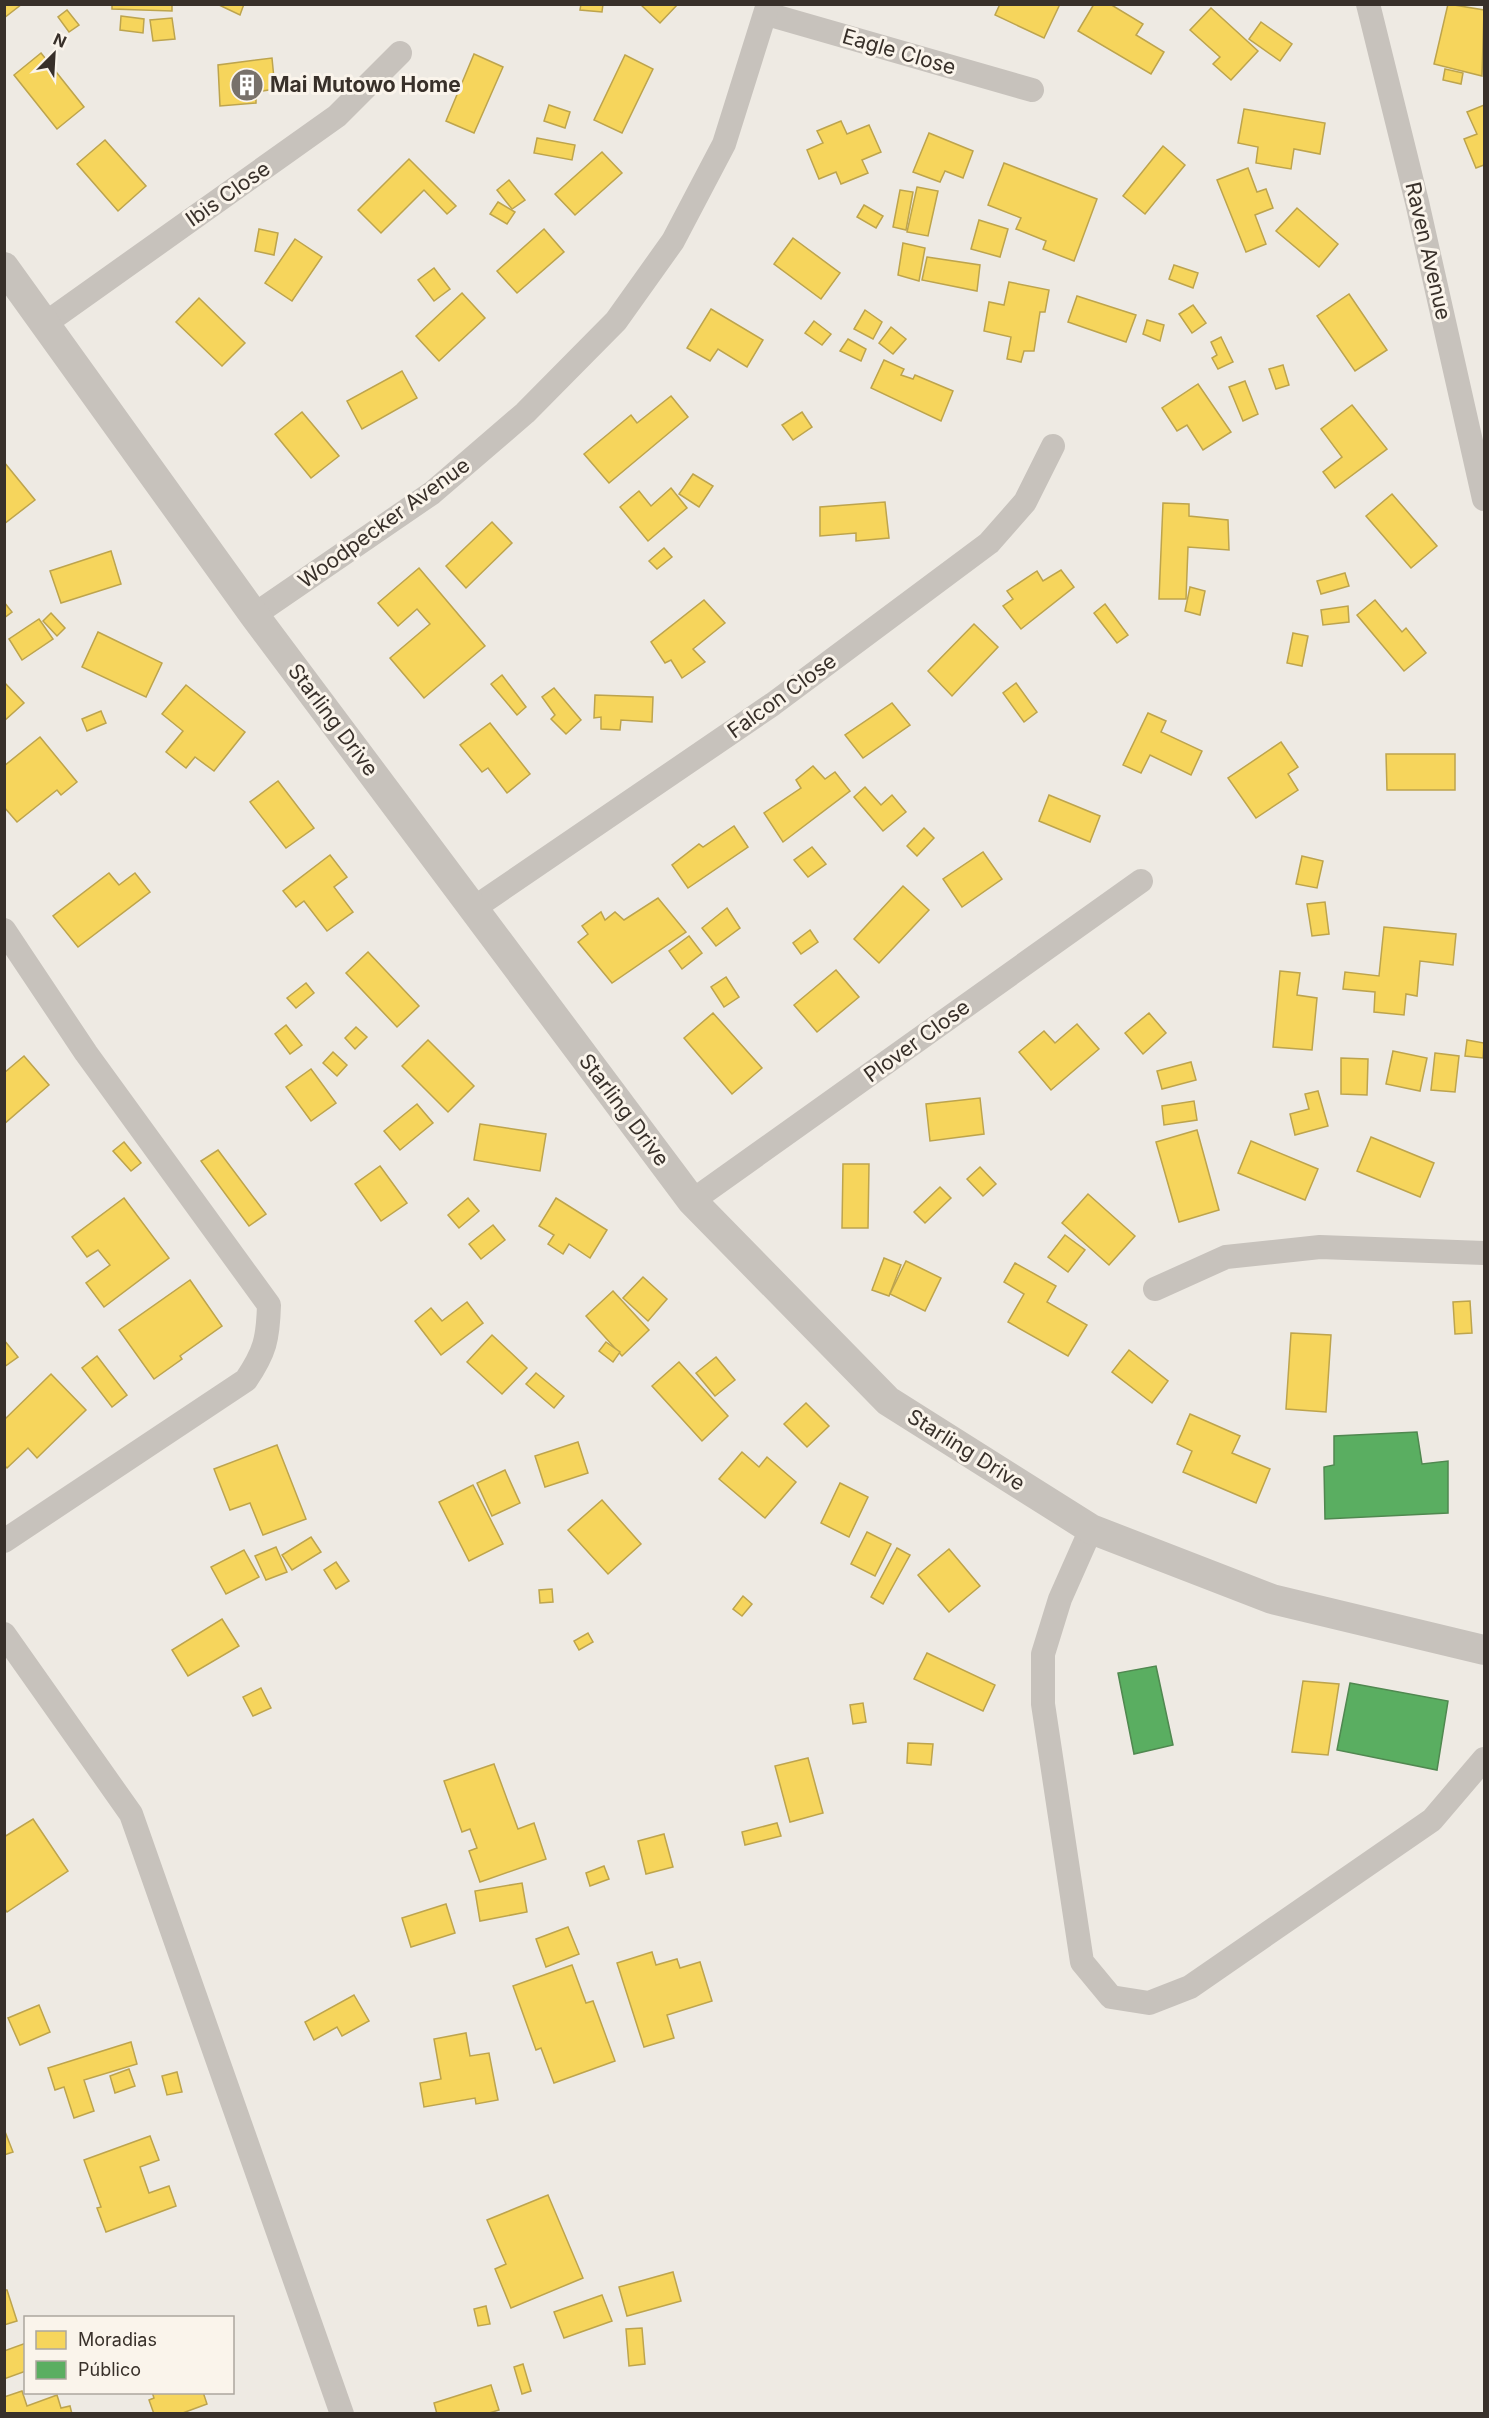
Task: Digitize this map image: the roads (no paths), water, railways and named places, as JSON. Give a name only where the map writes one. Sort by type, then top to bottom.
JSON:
[{"type":"street","name":"Raven Avenue","points":[[1368,4],[1417,202],[1485,499]]},
{"type":"street","name":"Eagle Close","points":[[767,9],[1032,90]]},
{"type":"street","name":"Woodpecker Avenue","points":[[254,615],[432,493],[525,413],[616,321],[673,241],[724,144],[767,9]]},
{"type":"street","name":"Ibis Close","points":[[46,323],[338,116],[400,53]]},
{"type":"street","name":"Starling Drive","points":[[4,267],[254,615],[692,1201],[888,1401],[1091,1529],[1272,1599],[1485,1650]]},
{"type":"street","name":"Falcon Close","points":[[474,908],[773,704],[989,543],[1024,502],[1053,446]]},
{"type":"street","name":"Plover Close","points":[[692,1201],[1141,881]]},
{"type":"street","points":[[4,930],[86,1053],[269,1305],[268,1336],[262,1356],[246,1380],[4,1541]]},
{"type":"street","points":[[1155,1289],[1226,1257],[1320,1247],[1485,1253]]},
{"type":"street","points":[[1091,1529],[1060,1599],[1043,1654],[1043,1704],[1082,1962],[1111,1997],[1149,2003],[1190,1987],[1432,1820],[1485,1759]]},
{"type":"street","points":[[4,1634],[131,1814],[342,2414]]},
{"type":"place","name":"Mai Mutowo Home","points":[[247,85]]}]
